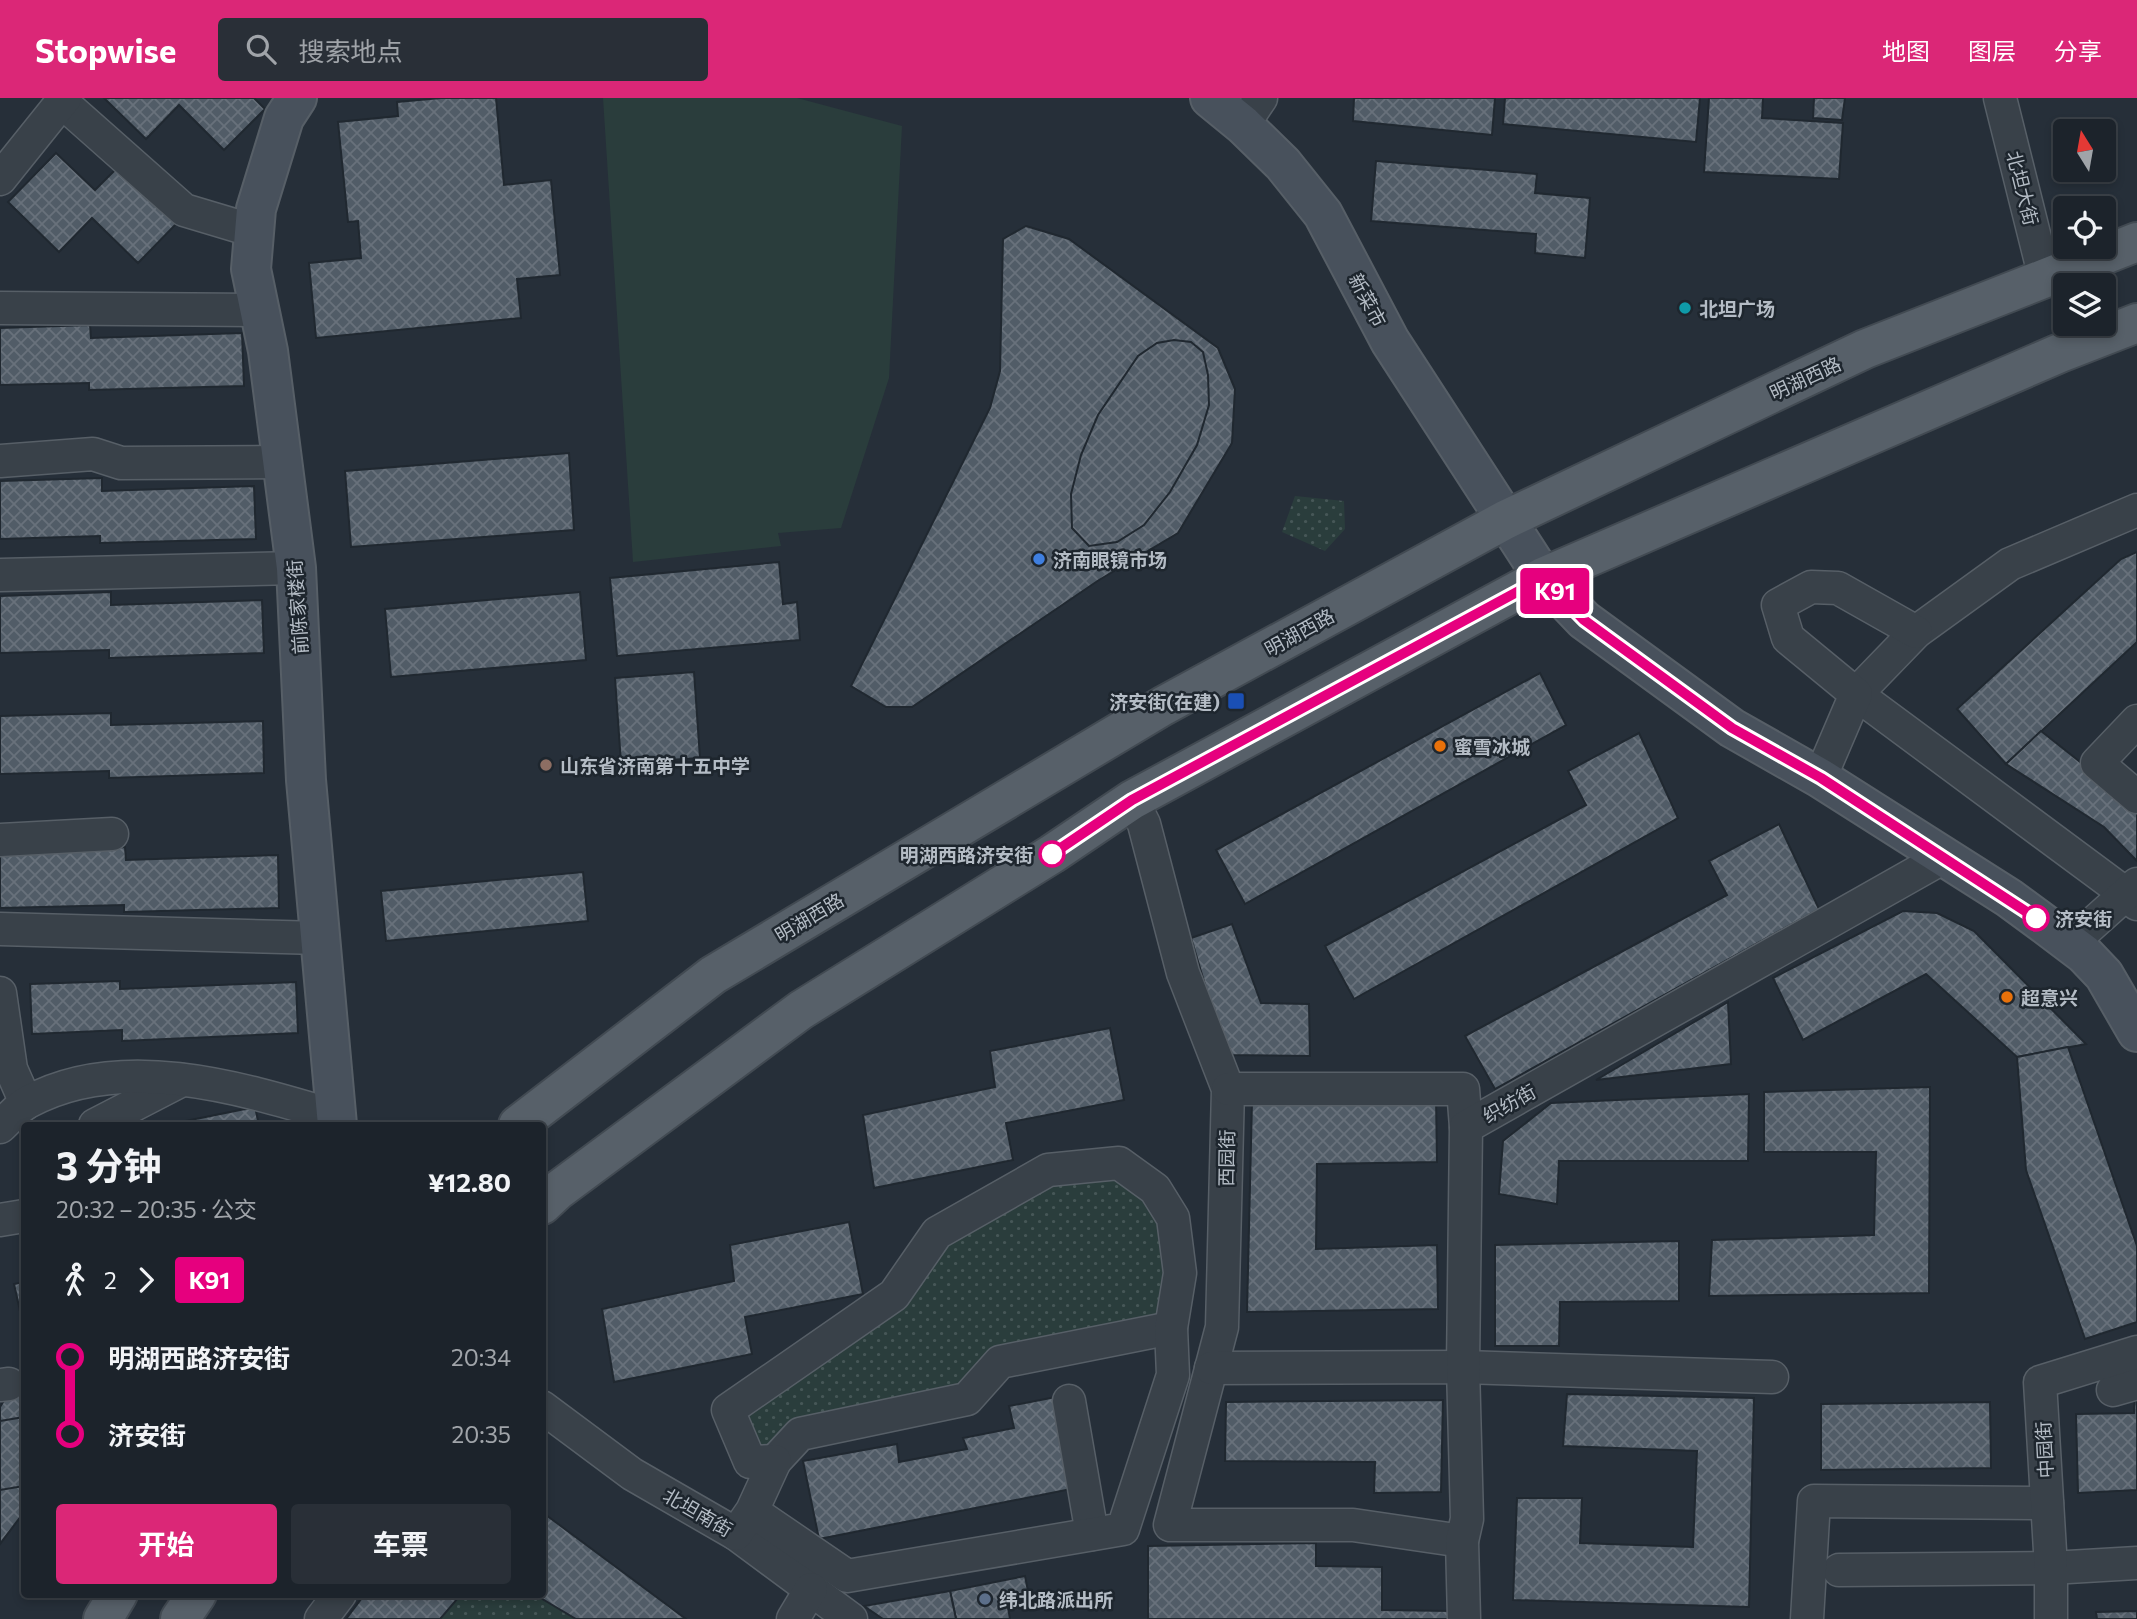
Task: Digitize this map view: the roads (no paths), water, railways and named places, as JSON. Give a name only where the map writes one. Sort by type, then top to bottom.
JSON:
[{"type":"main road","name":"前陈家楼街","points":[[297,98],[284,118],[256,208],[251,269],[268,351],[296,568],[306,780],[336,1121]]},
{"type":"main road","name":"新菜市","points":[[1210,98],[1252,111],[1283,164],[1323,214],[1390,341],[1505,520]]},
{"type":"main road","name":"明湖西路","points":[[522,1122],[713,975],[1163,706],[1505,520],[1865,349],[2137,242]]},
{"type":"main road","points":[[546,1201],[801,1010],[1052,854],[1132,800],[1543,578],[2060,353],[2137,323]]},
{"type":"main road","points":[[1505,520],[1543,578],[1584,620],[1732,728],[1821,778],[2009,898],[2084,954],[2104,975],[2137,1032]]},
{"type":"main road","points":[[103,1619],[116,1598]]},
{"type":"main road","points":[[180,1619],[194,1598]]},
{"type":"street","name":"北坦大街","points":[[2000,98],[2045,278]]},
{"type":"street","points":[[0,178],[63,100],[184,210],[254,231]]},
{"type":"street","points":[[0,307],[259,310]]},
{"type":"street","points":[[0,461],[93,454],[121,463],[282,462]]},
{"type":"street","points":[[1821,778],[1856,694],[1916,632],[2010,564],[2137,510]]},
{"type":"street","points":[[0,575],[296,568]]},
{"type":"street","points":[[1916,632],[1838,588],[1811,586],[1778,606],[1788,638],[1856,694],[2133,894],[2070,944]]},
{"type":"street","points":[[2137,721],[2097,763],[2137,797]]},
{"type":"street","name":"西园街","points":[[1132,800],[1144,824],[1183,973],[1228,1089],[1222,1327],[1170,1525],[1353,1525],[1462,1541]]},
{"type":"street","points":[[0,840],[112,834]]},
{"type":"street","name":"织纺街","points":[[1464,1619],[1462,1541],[1467,1519],[1463,1367],[1466,1127],[1944,857]]},
{"type":"street","points":[[0,929],[320,938]]},
{"type":"street","points":[[0,993],[11,1069],[26,1102]]},
{"type":"street","points":[[0,1127],[26,1102],[76,1082],[155,1076],[246,1090],[336,1121]]},
{"type":"street","points":[[101,1122],[182,1080]]},
{"type":"street","points":[[1228,1089],[1463,1088],[1466,1127]]},
{"type":"street","points":[[855,1403],[792,1413],[775,1461],[744,1523],[847,1576],[1123,1529],[1173,1375],[1171,1328],[1180,1273],[1173,1218],[1155,1189],[1119,1163],[1048,1170],[937,1233],[894,1295],[728,1410],[750,1462],[775,1461],[800,1434],[967,1399],[1000,1362],[1171,1328]]},
{"type":"street","points":[[0,1220],[21,1216]]},
{"type":"street","name":"中园街","points":[[2051,1619],[2051,1568],[2040,1382],[2137,1352]]},
{"type":"street","points":[[1211,1368],[1463,1367],[1772,1377]]},
{"type":"street","points":[[1069,1401],[1092,1534]]},
{"type":"street","name":"北坦南街","points":[[546,1410],[632,1474],[744,1523],[811,1588],[851,1619]]},
{"type":"street","points":[[1807,1619],[1814,1501],[2047,1503]]},
{"type":"street","points":[[1839,1570],[2051,1568],[2137,1563]]},
{"type":"street","points":[[793,1619],[811,1588]]},
{"type":"street","points":[[321,1619],[337,1598]]},
{"type":"place","name":"北坦广场","points":[[1685,308]]},
{"type":"place","name":"济南眼镜市场","points":[[1039,559]]},
{"type":"place","name":"济安街(在建)","points":[[1236,701]]},
{"type":"place","name":"蜜雪冰城","points":[[1440,746]]},
{"type":"place","name":"山东省济南第十五中学","points":[[546,765]]},
{"type":"place","name":"明湖西路济安街","points":[[1052,854]]},
{"type":"place","name":"济安街","points":[[2036,918]]},
{"type":"place","name":"超意兴","points":[[2007,997]]},
{"type":"place","name":"纬北路派出所","points":[[985,1599]]}]
